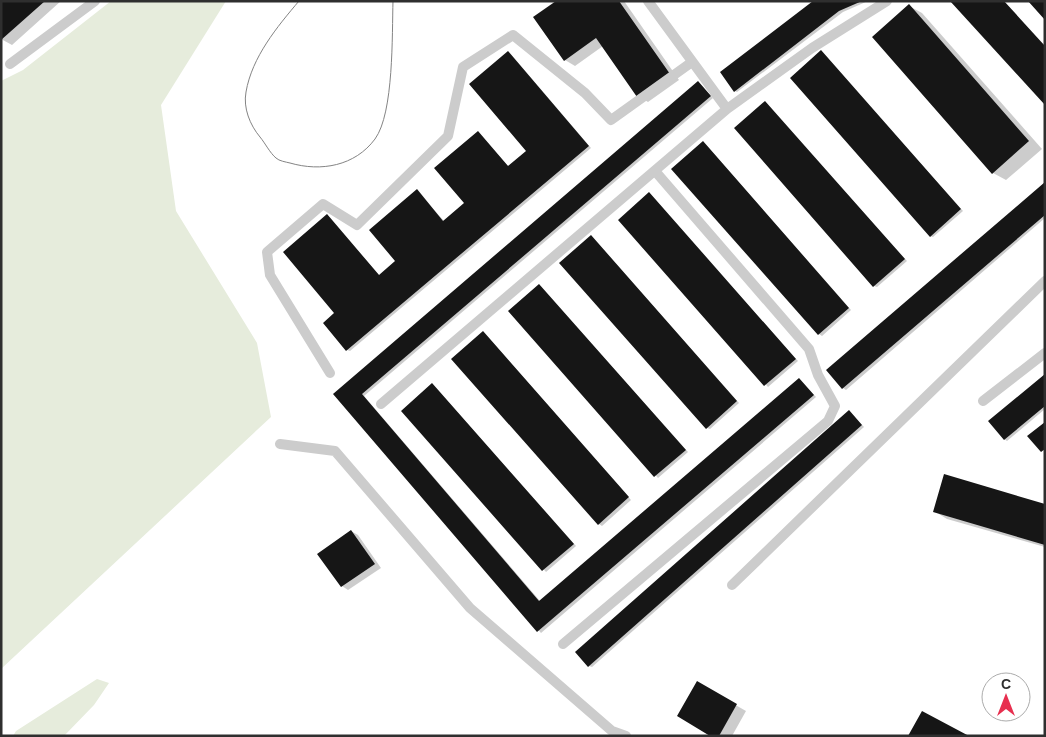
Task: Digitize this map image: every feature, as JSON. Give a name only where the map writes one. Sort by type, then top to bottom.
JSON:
[{"type":"lane","points":[[10,64],[95,1]]},
{"type":"lane","points":[[648,1],[727,109]]},
{"type":"lane","points":[[381,404],[727,109],[812,48],[887,1]]},
{"type":"lane","points":[[330,373],[270,275],[267,252],[323,204],[357,225],[448,136],[463,67],[513,35],[585,93],[611,120],[692,62]]},
{"type":"lane","points":[[563,644],[828,421],[835,406],[818,375],[809,349],[655,171]]},
{"type":"lane","points":[[732,585],[1045,281]]},
{"type":"lane","points":[[984,400],[1045,353]]},
{"type":"lane","points":[[280,444],[335,451],[470,608],[612,731],[626,736]]},
{"type":"green space","points":[[111,1],[226,1],[161,105],[176,211],[257,343],[271,417],[1,669],[1,81],[23,70]]},
{"type":"green space","points":[[97,679],[109,683],[94,705],[64,736],[13,736],[16,731]]},
{"type":"building","points":[[1,1],[45,1],[1,40]]},
{"type":"building","points":[[556,1],[619,1],[670,74],[637,97],[596,38],[564,61],[533,17]]},
{"type":"building","points":[[813,1],[862,1],[839,11],[734,92],[720,72]]},
{"type":"building","points":[[950,1],[1004,1],[1045,46],[1045,105]]},
{"type":"building","points":[[1028,1],[1045,1],[1045,20]]},
{"type":"building","points":[[909,4],[1029,141],[992,174],[872,37]]},
{"type":"building","points":[[821,50],[961,209],[930,237],[790,78]]},
{"type":"building","points":[[508,51],[589,146],[346,351],[323,323],[334,313],[283,252],[327,214],[379,275],[395,261],[369,230],[417,189],[443,221],[464,203],[434,168],[478,131],[508,166],[526,151],[469,84]]},
{"type":"building","points":[[698,81],[711,96],[362,394],[539,601],[799,378],[814,395],[537,632],[333,394]]},
{"type":"building","points":[[765,101],[905,259],[873,287],[734,128]]},
{"type":"building","points":[[703,141],[849,308],[818,335],[671,169]]},
{"type":"building","points":[[1045,182],[1045,215],[842,389],[826,370]]},
{"type":"building","points":[[649,192],[796,359],[764,386],[618,220]]},
{"type":"building","points":[[591,235],[737,401],[706,429],[559,263]]},
{"type":"building","points":[[539,284],[686,450],[654,477],[508,311]]},
{"type":"building","points":[[483,331],[629,497],[598,525],[451,359]]},
{"type":"building","points":[[1045,374],[1045,406],[1004,440],[988,421]]},
{"type":"building","points":[[432,383],[574,544],[542,571],[401,411]]},
{"type":"building","points":[[849,410],[862,425],[588,667],[575,652]]},
{"type":"building","points":[[1045,422],[1045,449],[1041,452],[1027,436]]},
{"type":"building","points":[[944,474],[1045,504],[1045,545],[933,512]]},
{"type":"building","points":[[351,530],[375,564],[341,587],[317,554]]},
{"type":"building","points":[[697,681],[737,704],[719,736],[710,736],[677,716]]},
{"type":"building","points":[[922,711],[969,736],[908,736]]},
{"type":"tram line","points":[[299,1],[266,43],[249,79],[245,98],[248,116],[253,127],[276,158],[285,162],[314,167],[337,164],[358,155],[375,139],[381,127],[386,111],[391,73],[393,1]]}]
